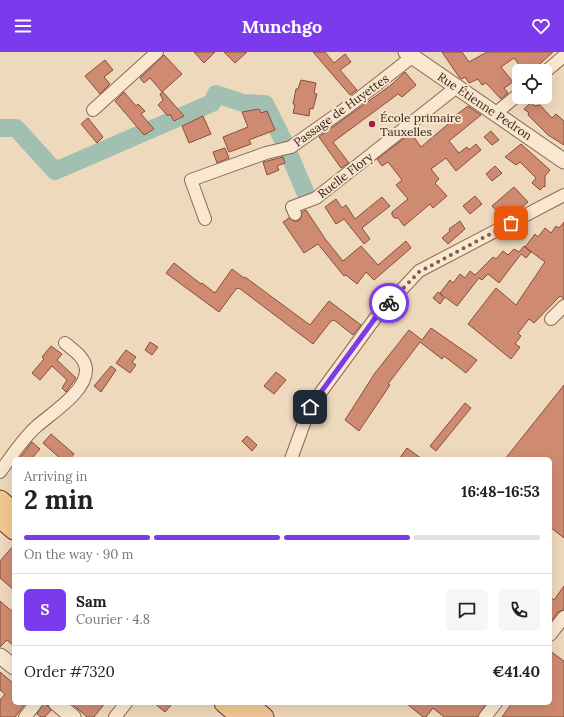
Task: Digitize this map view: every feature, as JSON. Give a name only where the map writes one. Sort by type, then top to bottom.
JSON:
[{"type":"main road","points":[[0,500],[12,510]]},
{"type":"main road","points":[[0,518],[12,528]]},
{"type":"main road","points":[[226,705],[241,717]]},
{"type":"main road","points":[[249,705],[264,717]]},
{"type":"street","points":[[93,110],[157,52]]},
{"type":"street","name":"Rue Étienne Pedron","points":[[409,54],[458,86],[564,161]]},
{"type":"street","name":"Passage de Huyettes","points":[[205,219],[191,180],[266,153],[287,148],[349,106],[409,54]]},
{"type":"street","points":[[552,66],[564,56]]},
{"type":"street","name":"Ruelle Flory","points":[[295,214],[292,207],[316,198],[458,86]]},
{"type":"street","points":[[496,113],[512,100]]},
{"type":"street","points":[[292,457],[310,407],[376,317],[419,272],[564,195]]},
{"type":"street","points":[[551,319],[564,306]]},
{"type":"street","points":[[12,457],[37,426],[61,407],[82,383],[86,368],[83,359],[65,343]]},
{"type":"street","points":[[0,472],[12,457]]},
{"type":"street","points":[[552,632],[564,617]]},
{"type":"street","points":[[0,656],[12,666]]},
{"type":"street","points":[[25,717],[34,705]]},
{"type":"street","points":[[58,705],[73,717]]},
{"type":"street","points":[[115,717],[124,705]]},
{"type":"street","points":[[485,717],[494,705]]},
{"type":"building","points":[[194,52],[215,52],[204,63]]},
{"type":"building","points":[[224,52],[247,52],[235,63]]},
{"type":"building","points":[[313,52],[325,52],[334,63],[345,54],[351,62],[340,70],[357,90],[350,95]]},
{"type":"building","points":[[442,52],[462,52],[469,62],[487,52],[553,52],[540,64],[519,64],[514,58],[501,67],[512,83],[504,88],[508,93],[501,99],[486,83],[482,85],[478,79],[469,83],[465,77],[462,79],[459,77]]},
{"type":"building","points":[[164,55],[182,74],[162,92],[150,78],[144,83],[140,78]]},
{"type":"building","points":[[105,60],[113,70],[104,77],[110,84],[100,94],[85,76]]},
{"type":"building","points":[[405,72],[416,85],[402,97],[398,94],[333,142],[349,163],[341,168],[319,137],[391,85]]},
{"type":"building","points":[[301,80],[316,83],[314,93],[317,94],[313,109],[310,108],[309,116],[293,113],[296,89],[298,89]]},
{"type":"building","points":[[124,92],[136,106],[138,104],[145,111],[141,114],[154,129],[144,135],[115,101]]},
{"type":"building","points":[[163,92],[184,116],[174,121],[170,114],[168,116],[158,105],[163,100],[160,94]]},
{"type":"building","points":[[529,104],[532,104],[534,106],[540,105],[552,118],[556,114],[564,121],[564,145],[548,135],[524,109]]},
{"type":"building","points":[[468,106],[481,115],[449,141],[459,153],[467,147],[469,150],[476,144],[481,150],[456,171],[446,158],[431,169],[439,179],[435,183],[447,196],[433,208],[430,204],[404,226],[398,218],[394,218],[392,215],[392,212],[408,199],[396,185],[402,180],[388,162],[382,166],[377,159],[411,133],[421,147],[453,120],[452,118]]},
{"type":"building","points":[[259,109],[261,113],[267,111],[275,130],[249,140],[251,144],[229,152],[223,137],[248,127],[242,112]]},
{"type":"building","points":[[203,116],[211,134],[189,143],[182,126]]},
{"type":"building","points":[[88,118],[103,137],[97,143],[81,124]]},
{"type":"building","points":[[491,131],[499,140],[492,145],[484,137]]},
{"type":"building","points":[[521,144],[550,170],[545,176],[545,187],[544,186],[540,190],[532,183],[536,178],[520,162],[516,165],[505,157]]},
{"type":"building","points":[[225,148],[229,158],[217,163],[213,152]]},
{"type":"building","points":[[283,157],[285,163],[277,166],[279,170],[267,175],[263,162]]},
{"type":"building","points":[[495,166],[502,173],[492,181],[486,174]]},
{"type":"building","points":[[514,187],[528,202],[519,210],[503,218],[492,206]]},
{"type":"building","points":[[475,196],[482,204],[470,214],[463,206]]},
{"type":"building","points":[[382,197],[390,206],[362,228],[370,239],[364,244],[344,219],[336,224],[325,207],[336,199],[342,208],[346,205],[355,219]]},
{"type":"building","points":[[306,210],[326,240],[343,261],[361,246],[378,265],[406,241],[411,248],[374,280],[366,272],[357,284],[346,275],[344,276],[318,244],[304,253],[283,222],[289,218],[294,221],[298,221],[301,218],[302,212]]},
{"type":"building","points":[[460,221],[465,229],[448,244],[442,238],[450,231],[449,229]]},
{"type":"building","points":[[564,222],[564,299],[560,296],[534,323],[529,319],[518,333],[521,336],[515,344],[520,347],[511,359],[468,324],[496,288],[516,305],[545,262],[525,247],[535,234],[538,237],[545,228],[551,233],[556,226],[559,228]]},
{"type":"building","points":[[524,246],[531,252],[526,258],[521,254],[499,283],[488,274],[482,280],[479,278],[457,306],[445,297],[440,304],[433,298],[438,292],[444,297],[440,293],[450,280],[453,283],[460,274],[465,278],[470,271],[475,275],[493,257],[496,259],[503,251],[508,255],[514,249],[519,252]]},
{"type":"building","points":[[174,263],[215,293],[232,269],[310,325],[329,301],[361,325],[353,335],[334,320],[331,321],[313,344],[239,288],[236,289],[219,312],[166,273]]},
{"type":"building","points":[[431,328],[477,360],[466,373],[444,356],[442,359],[420,342],[388,384],[390,385],[359,431],[345,420],[375,373],[409,330],[422,340]]},
{"type":"building","points":[[150,342],[158,347],[152,355],[145,350]]},
{"type":"building","points":[[51,346],[62,354],[57,360],[76,378],[66,392],[62,388],[67,380],[52,366],[40,380],[32,373],[44,359],[42,357]]},
{"type":"building","points":[[126,350],[136,357],[132,362],[136,365],[130,373],[116,363]]},
{"type":"building","points":[[111,366],[116,370],[101,392],[94,386]]},
{"type":"building","points":[[276,372],[286,380],[274,394],[264,386]]},
{"type":"building","points":[[564,385],[564,538],[552,529],[552,457],[507,457]]},
{"type":"building","points":[[465,403],[471,408],[436,451],[430,446]]},
{"type":"building","points":[[51,434],[74,454],[72,457],[59,457],[43,443]]},
{"type":"building","points":[[247,436],[257,445],[252,451],[242,441]]},
{"type":"building","points":[[32,442],[40,449],[33,457],[21,457]]},
{"type":"building","points":[[407,448],[419,457],[400,457]]},
{"type":"building","points":[[12,547],[12,588],[0,578],[0,561]]},
{"type":"building","points":[[564,586],[564,609],[558,612],[552,620],[552,598],[554,600]]},
{"type":"building","points":[[0,601],[12,611],[12,644],[7,640],[0,647]]},
{"type":"building","points":[[552,652],[564,661],[564,717],[502,717],[511,705],[552,705]]},
{"type":"building","points":[[0,672],[12,682],[12,705],[24,705],[15,717],[0,717],[0,700],[5,694],[0,690]]},
{"type":"building","points":[[42,705],[47,705],[51,710],[45,717],[41,717],[37,714]]},
{"type":"building","points":[[73,705],[103,705],[94,717],[87,717]]},
{"type":"building","points":[[156,705],[171,705],[165,712]]},
{"type":"building","points":[[408,705],[485,705],[478,717],[444,717],[433,708],[426,717],[423,717]]},
{"type":"waterway","points":[[0,128],[16,128],[55,171],[212,103],[216,94],[243,103],[265,104],[284,142],[306,194]]},
{"type":"way so far","points":[[389,303],[419,272],[511,223]]},
{"type":"place","name":"École primaire Tauxelles","points":[[372,124]]},
{"type":"route","points":[[310,407],[376,317],[389,303]]}]
